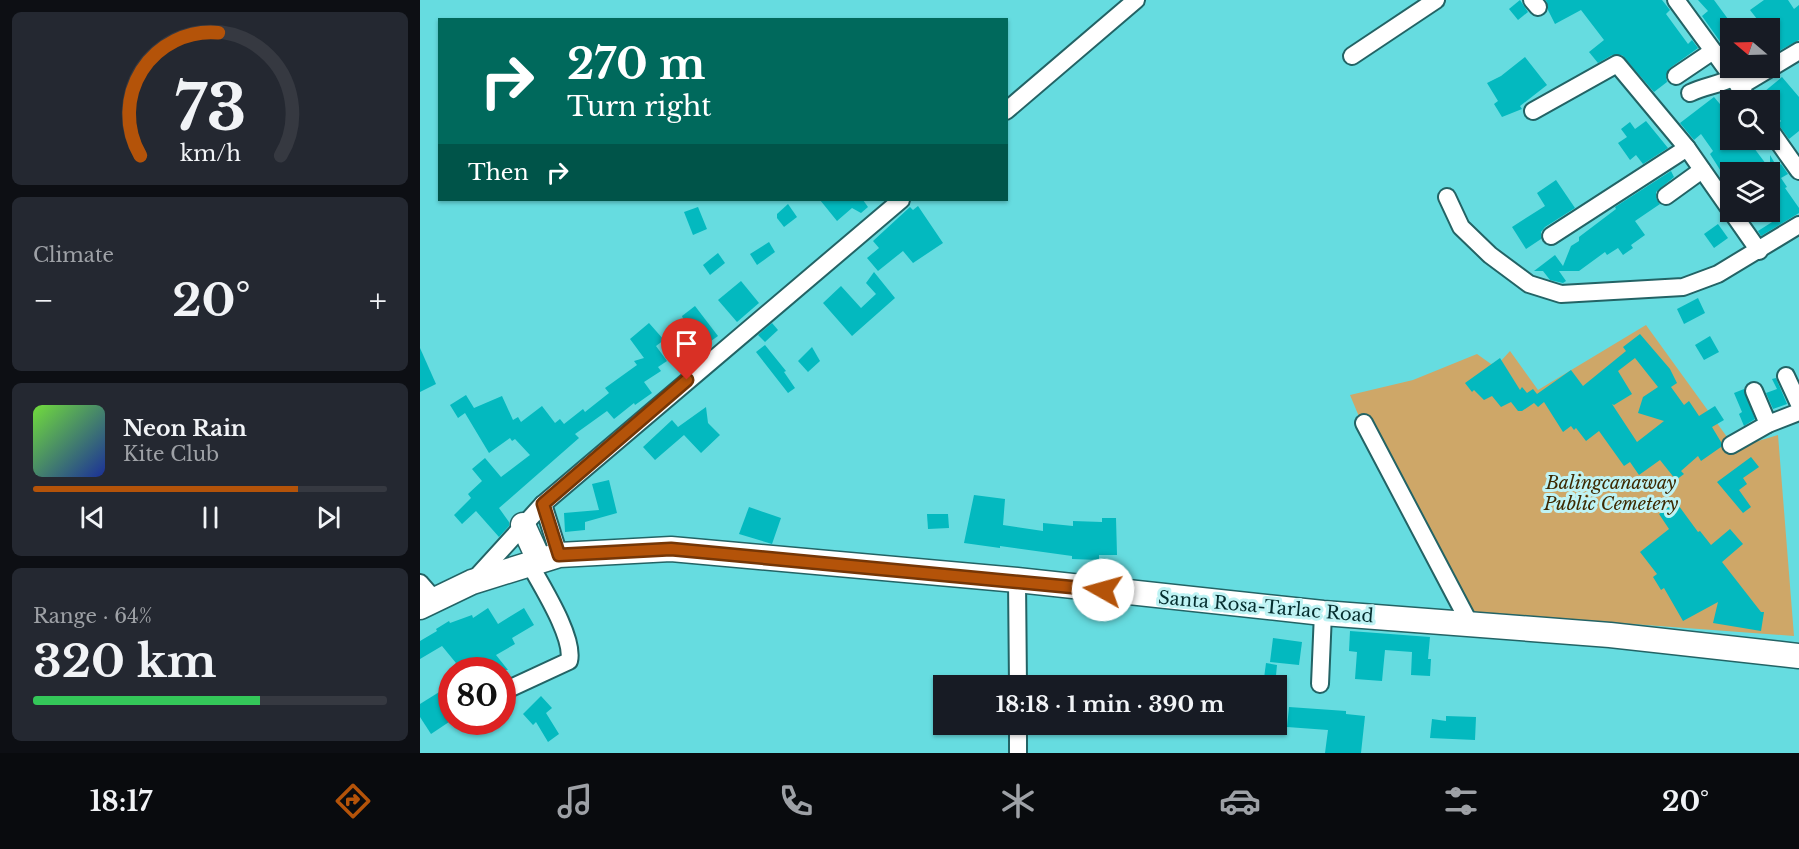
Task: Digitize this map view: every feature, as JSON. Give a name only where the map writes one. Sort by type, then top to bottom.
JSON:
[{"type":"highway","points":[[523,525],[542,560]]},
{"type":"highway","name":"Santa Rosa-Tarlac Road","points":[[425,596],[542,560],[671,549],[1017,580],[1323,614],[1610,635],[1799,656]]},
{"type":"street","points":[[1008,109],[1136,0]]},
{"type":"street","points":[[1352,56],[1436,0]]},
{"type":"street","points":[[1676,0],[1740,89]]},
{"type":"street","points":[[1676,76],[1713,51]]},
{"type":"street","points":[[1690,93],[1704,86],[1740,89],[1799,51]]},
{"type":"street","points":[[1533,111],[1617,64],[1687,148],[1759,251]]},
{"type":"street","points":[[1780,144],[1799,171]]},
{"type":"street","points":[[1551,236],[1687,148]]},
{"type":"street","points":[[1666,196],[1702,170]]},
{"type":"street","points":[[1447,197],[1461,227],[1490,255],[1529,284],[1561,294],[1683,287],[1718,274],[1799,225]]},
{"type":"street","points":[[472,582],[543,504],[901,201]]},
{"type":"street","points":[[1786,376],[1799,404]]},
{"type":"street","points":[[1754,391],[1768,424]]},
{"type":"street","points":[[1731,445],[1768,424],[1799,411]]},
{"type":"street","points":[[1364,423],[1470,624]]},
{"type":"street","points":[[516,686],[569,661],[571,654],[542,560],[543,504]]},
{"type":"street","points":[[1017,580],[1018,675]]},
{"type":"street","points":[[1320,684],[1323,614]]},
{"type":"street","points":[[1018,735],[1018,753]]},
{"type":"green space","name":"Balingcanaway Public Cemetery","points":[[1646,325],[1735,448],[1778,435],[1794,636],[1458,611],[1375,455],[1350,395],[1413,380],[1477,354],[1491,364],[1500,362],[1510,351],[1538,390]]},
{"type":"building","points":[[1520,0],[1528,12],[1518,20],[1509,9]]},
{"type":"building","points":[[1546,0],[1662,0],[1670,10],[1666,14],[1688,44],[1692,40],[1698,48],[1670,68],[1666,76],[1667,82],[1654,92],[1622,55],[1612,55],[1598,63],[1589,52],[1604,40],[1581,10],[1555,24]]},
{"type":"building","points":[[1698,0],[1714,0],[1727,18],[1720,18],[1720,41],[1702,16],[1708,11]]},
{"type":"building","points":[[1764,0],[1788,0],[1794,9],[1799,5],[1799,40],[1780,50],[1780,18],[1756,18],[1750,10]]},
{"type":"building","points":[[1525,57],[1547,85],[1520,106],[1522,109],[1502,117],[1494,104],[1498,101],[1487,83],[1501,76]]},
{"type":"building","points":[[1782,77],[1799,97],[1799,131],[1789,139],[1780,127],[1780,90],[1766,90]]},
{"type":"building","points":[[1714,97],[1720,104],[1720,150],[1756,150],[1764,162],[1720,162],[1720,170],[1710,154],[1713,151],[1701,134],[1694,140],[1680,123]]},
{"type":"building","points":[[1646,121],[1668,148],[1643,164],[1636,155],[1630,160],[1618,143],[1627,137],[1621,129],[1630,122],[1635,129]]},
{"type":"building","points":[[1781,164],[1788,174],[1781,178],[1799,208],[1799,213],[1761,236],[1758,231],[1772,222],[1780,222]]},
{"type":"building","points":[[1671,171],[1674,177],[1656,192],[1656,198],[1660,204],[1635,221],[1645,235],[1631,245],[1633,248],[1623,255],[1618,248],[1607,255],[1605,252],[1579,271],[1559,271],[1566,281],[1563,283],[1550,280],[1543,271],[1534,271],[1555,255],[1563,266],[1571,246],[1579,241],[1579,237],[1616,209],[1615,207]]},
{"type":"building","points":[[1556,180],[1575,208],[1545,227],[1541,232],[1541,239],[1526,249],[1512,227],[1545,206],[1537,193]]},
{"type":"building","points":[[821,201],[864,201],[868,207],[861,213],[852,208],[837,221]]},
{"type":"building","points":[[788,204],[797,217],[784,227],[777,218],[777,214]]},
{"type":"building","points":[[918,206],[943,243],[913,263],[903,251],[878,271],[867,258],[879,248],[873,241],[910,207],[913,210]]},
{"type":"building","points":[[698,207],[707,229],[693,235],[684,212]]},
{"type":"building","points":[[1718,224],[1728,238],[1714,248],[1704,234]]},
{"type":"building","points":[[769,242],[775,252],[757,265],[750,254]]},
{"type":"building","points":[[718,253],[725,263],[710,275],[703,265]]},
{"type":"building","points":[[874,272],[895,298],[852,336],[823,303],[841,286],[861,308],[876,294],[866,283]]},
{"type":"building","points":[[741,281],[759,303],[737,322],[718,300]]},
{"type":"building","points":[[1698,298],[1705,313],[1684,324],[1677,309]]},
{"type":"building","points":[[695,306],[718,336],[711,341],[698,340],[684,321],[682,316]]},
{"type":"building","points":[[649,323],[664,340],[656,346],[667,361],[658,367],[661,371],[644,382],[652,393],[635,405],[634,403],[614,419],[607,411],[575,434],[579,438],[499,508],[509,522],[509,526],[499,537],[476,511],[462,524],[454,515],[471,498],[468,494],[482,481],[472,469],[485,458],[501,477],[530,455],[515,439],[512,441],[510,438],[489,453],[465,413],[458,418],[450,405],[466,395],[474,408],[502,396],[513,420],[518,417],[521,422],[542,406],[555,423],[560,419],[564,424],[583,409],[585,412],[609,393],[605,388],[637,365],[634,361],[644,358],[630,339]]},
{"type":"building","points":[[772,323],[778,330],[765,342],[758,335]]},
{"type":"building","points":[[1640,334],[1670,369],[1677,383],[1671,387],[1684,405],[1689,401],[1699,416],[1715,406],[1724,420],[1712,427],[1721,442],[1721,447],[1701,461],[1698,456],[1681,471],[1684,474],[1676,480],[1660,460],[1639,475],[1630,462],[1624,466],[1599,431],[1586,441],[1576,428],[1574,430],[1571,426],[1563,432],[1544,402],[1538,407],[1534,403],[1522,411],[1518,411],[1511,402],[1501,407],[1492,396],[1484,400],[1474,390],[1472,392],[1465,383],[1500,358],[1520,390],[1522,387],[1527,393],[1533,389],[1537,394],[1571,370],[1583,386],[1626,351],[1623,347]],"holes":[[[1635,358],[1658,387],[1643,397],[1638,413],[1664,421],[1637,442],[1612,404],[1632,394],[1618,371]]]},
{"type":"building","points":[[1710,336],[1719,352],[1704,360],[1695,345]]},
{"type":"building","points":[[765,345],[786,371],[784,372],[795,388],[788,393],[756,352]]},
{"type":"building","points":[[812,347],[820,361],[808,372],[798,361]]},
{"type":"building","points":[[420,348],[436,384],[420,392]]},
{"type":"building","points":[[1776,378],[1787,404],[1773,409],[1766,393],[1777,389],[1772,379]]},
{"type":"building","points":[[1744,389],[1755,419],[1744,426],[1739,414],[1742,412],[1734,393]]},
{"type":"building","points":[[706,407],[708,423],[720,435],[701,453],[684,435],[655,460],[643,447],[672,420],[678,427]]},
{"type":"building","points":[[1751,457],[1759,467],[1743,478],[1747,484],[1739,490],[1751,507],[1743,513],[1717,482]]},
{"type":"building","points":[[609,480],[617,513],[585,522],[585,530],[565,532],[564,513],[599,510],[592,484]]},
{"type":"building","points":[[974,495],[1005,499],[1003,525],[1043,531],[1043,523],[1073,526],[1073,521],[1102,522],[1102,518],[1116,518],[1117,555],[1099,555],[1099,560],[1072,559],[1072,556],[964,543]]},
{"type":"building","points":[[1676,502],[1698,532],[1700,531],[1711,545],[1730,529],[1743,544],[1722,562],[1761,612],[1764,612],[1761,631],[1713,623],[1718,602],[1683,621],[1664,588],[1661,590],[1653,577],[1657,574],[1640,552],[1669,529],[1659,514]]},
{"type":"building","points":[[749,507],[781,518],[772,544],[739,534]]},
{"type":"building","points":[[927,514],[948,514],[949,528],[928,529]]},
{"type":"building","points":[[488,608],[498,624],[524,608],[534,625],[512,638],[515,644],[496,655],[498,657],[451,657],[442,646],[420,659],[420,641],[449,621],[450,623],[472,615],[473,618]]},
{"type":"building","points":[[1350,631],[1430,637],[1428,659],[1431,659],[1430,676],[1411,675],[1412,652],[1385,650],[1382,681],[1355,679],[1357,652],[1349,651]]},
{"type":"building","points":[[1273,638],[1302,642],[1299,665],[1270,662]]},
{"type":"building","points":[[1266,663],[1277,665],[1276,675],[1264,675]]},
{"type":"building","points":[[438,693],[438,729],[431,734],[420,717],[420,704]]},
{"type":"building","points":[[541,696],[552,708],[546,713],[559,734],[548,742],[536,722],[533,725],[523,714]]},
{"type":"building","points":[[1289,707],[1346,711],[1346,714],[1365,716],[1361,753],[1325,753],[1328,730],[1287,727]]},
{"type":"building","points":[[1446,716],[1476,717],[1475,740],[1430,738],[1432,719],[1446,721]]},
{"type":"route","points":[[687,380],[543,504],[559,555],[671,549],[1017,580],[1103,590]]}]
